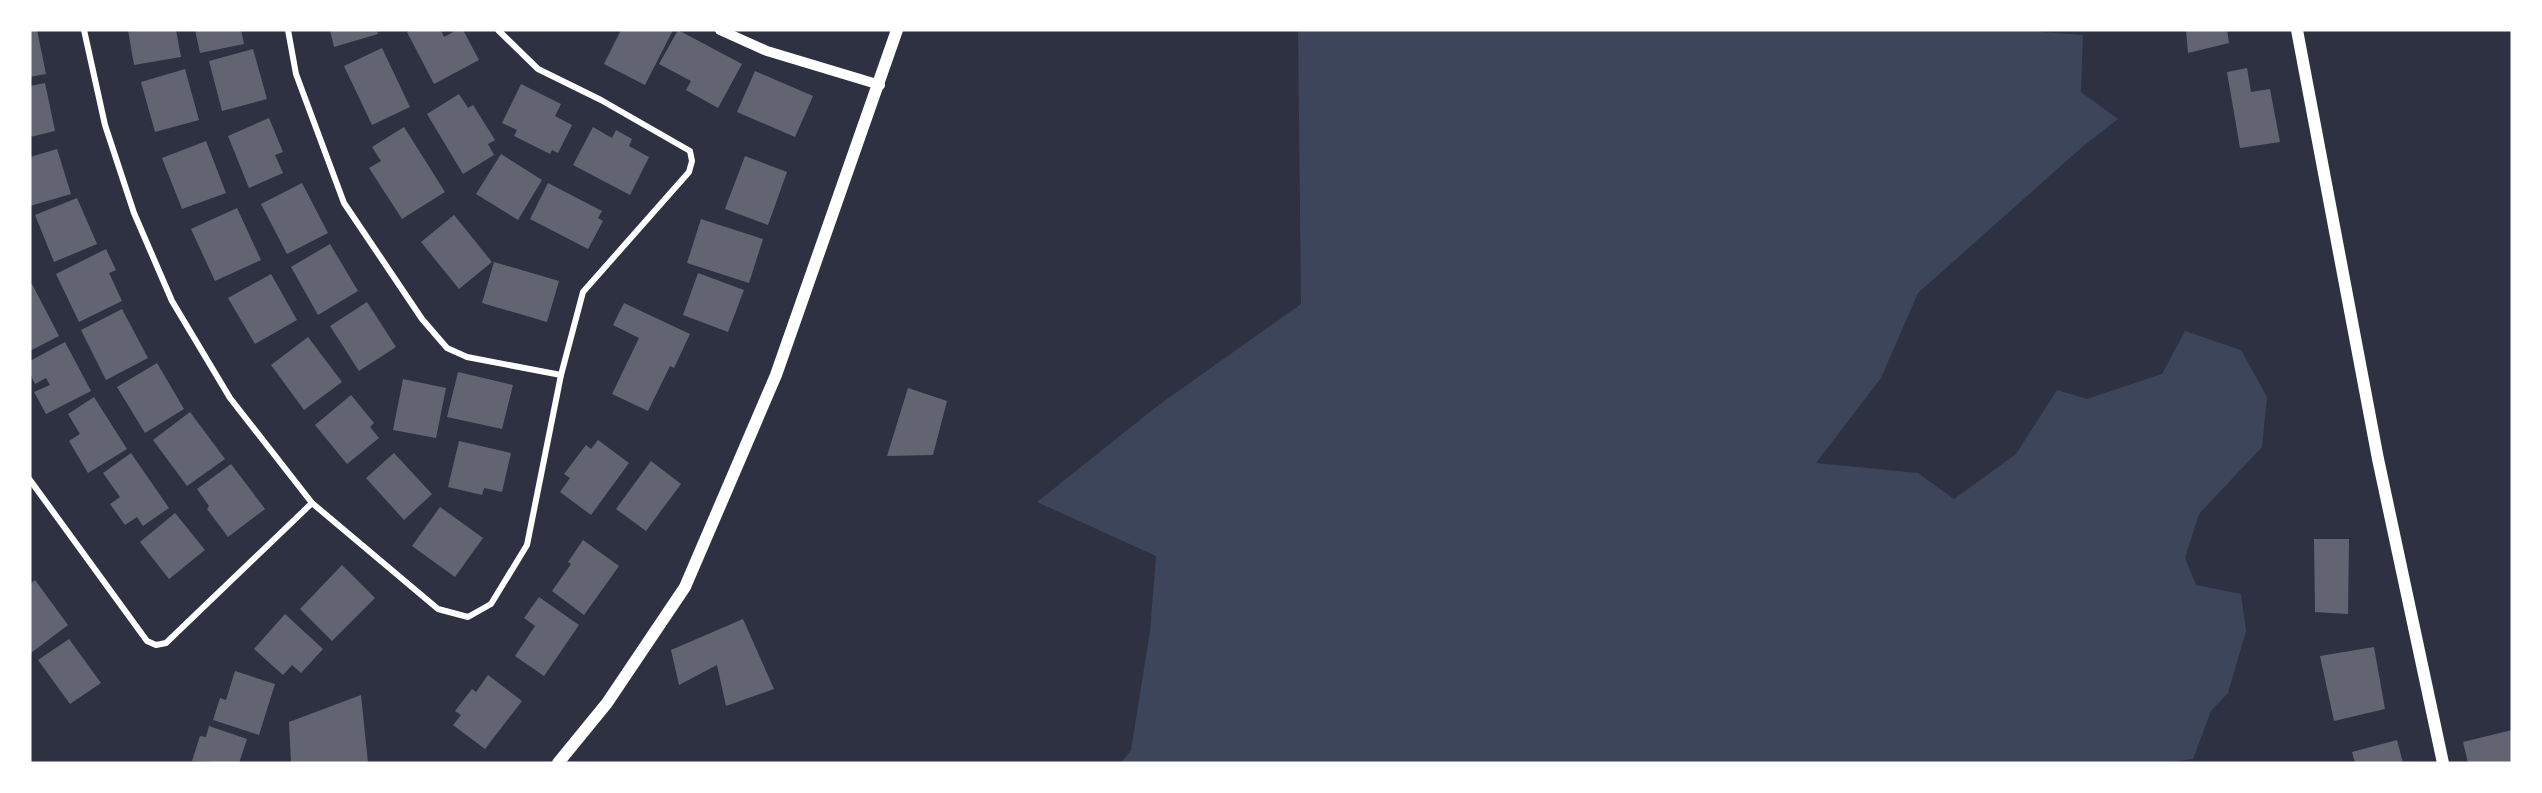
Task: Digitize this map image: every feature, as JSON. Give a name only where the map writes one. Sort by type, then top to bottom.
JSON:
[{"type":"main road","points":[[558,763],[607,703],[685,587],[776,375],[880,85],[897,30]]},
{"type":"main road","points":[[2296,30],[2378,459],[2443,763]]},
{"type":"street","points":[[84,30],[105,125],[134,213],[172,301],[230,398],[312,503],[438,609],[468,617],[491,604],[527,544],[561,375],[582,292],[689,172],[692,161],[690,151],[601,100],[538,69],[498,30]]},
{"type":"street","points":[[288,30],[296,74],[344,203],[422,319],[447,348],[467,357],[561,375]]},
{"type":"street","points":[[720,30],[767,51],[880,85]]},
{"type":"street","points":[[30,480],[126,615],[147,641],[156,645],[166,643],[312,503]]},
{"type":"shaded area","points":[[1298,30],[2041,30],[2042,32],[2083,35],[2081,92],[2118,119],[2081,148],[1918,293],[1881,378],[1816,463],[1918,473],[1954,499],[2016,454],[2057,390],[2087,399],[2162,374],[2185,331],[2241,350],[2267,397],[2262,447],[2199,514],[2185,558],[2196,585],[2241,594],[2246,631],[2228,693],[2211,711],[2193,759],[2165,763],[1121,763],[1131,750],[1150,631],[1156,556],[1037,502],[1156,407],[1301,304]]},
{"type":"building","points":[[30,30],[37,30],[46,74],[30,77]]},
{"type":"building","points":[[128,30],[176,30],[181,57],[134,65]]},
{"type":"building","points":[[195,30],[241,30],[244,44],[200,53]]},
{"type":"building","points":[[330,30],[377,30],[378,34],[334,47]]},
{"type":"building","points":[[441,30],[444,37],[457,30],[463,30],[479,60],[434,84],[407,32]]},
{"type":"building","points":[[621,30],[673,30],[645,85],[604,64]]},
{"type":"building","points":[[678,30],[742,64],[718,108],[686,90],[691,81],[659,64]]},
{"type":"building","points":[[2186,30],[2227,30],[2229,43],[2188,53]]},
{"type":"building","points":[[382,48],[410,107],[372,125],[344,66]]},
{"type":"building","points":[[253,49],[267,99],[222,111],[209,61]]},
{"type":"building","points":[[2247,68],[2251,92],[2270,89],[2280,142],[2240,148],[2227,72]]},
{"type":"building","points":[[185,69],[199,120],[155,132],[141,82]]},
{"type":"building","points":[[755,71],[813,96],[795,137],[737,112]]},
{"type":"building","points":[[45,83],[55,131],[30,137],[30,86]]},
{"type":"building","points":[[521,84],[561,104],[555,116],[572,125],[558,153],[552,150],[550,154],[514,136],[517,130],[502,123]]},
{"type":"building","points":[[459,94],[468,108],[473,105],[495,140],[488,144],[494,155],[463,174],[427,114]]},
{"type":"building","points":[[269,118],[283,152],[275,155],[283,173],[249,188],[228,136]]},
{"type":"building","points":[[404,127],[445,192],[402,219],[369,168],[381,161],[372,147]]},
{"type":"building","points":[[593,127],[612,138],[616,130],[632,139],[629,146],[649,157],[630,195],[573,165]]},
{"type":"building","points":[[206,141],[226,193],[182,209],[162,158]]},
{"type":"building","points":[[57,149],[71,194],[30,206],[30,157]]},
{"type":"building","points":[[501,154],[542,180],[518,220],[476,194]]},
{"type":"building","points":[[745,156],[787,172],[768,225],[725,209]]},
{"type":"building","points":[[302,183],[328,233],[287,254],[261,204]]},
{"type":"building","points":[[548,183],[602,211],[598,218],[603,221],[588,249],[530,219]]},
{"type":"building","points":[[77,198],[97,244],[54,262],[35,215]]},
{"type":"building","points":[[237,208],[261,260],[215,281],[191,229]]},
{"type":"building","points":[[454,215],[492,262],[459,289],[421,242]]},
{"type":"building","points":[[701,219],[763,239],[749,283],[687,263]]},
{"type":"building","points":[[330,244],[358,291],[318,315],[291,267]]},
{"type":"building","points":[[106,249],[116,270],[109,273],[122,301],[79,322],[56,274]]},
{"type":"building","points":[[494,262],[559,281],[547,322],[482,303]]},
{"type":"building","points":[[698,273],[744,290],[728,332],[683,315]]},
{"type":"building","points":[[271,274],[297,320],[255,344],[228,298]]},
{"type":"building","points":[[32,284],[59,336],[30,351],[30,285]]},
{"type":"building","points":[[367,302],[396,347],[359,371],[330,326]]},
{"type":"building","points":[[624,303],[690,334],[674,368],[670,366],[648,411],[612,394],[639,338],[613,325]]},
{"type":"building","points":[[122,309],[148,358],[106,380],[81,330]]},
{"type":"building","points":[[308,337],[342,382],[304,410],[271,365]]},
{"type":"building","points":[[65,342],[91,391],[46,414],[34,392],[50,385],[46,378],[35,384],[30,374],[30,361]]},
{"type":"building","points":[[157,363],[184,409],[145,433],[117,387]]},
{"type":"building","points":[[458,372],[513,385],[502,429],[447,417]]},
{"type":"building","points":[[403,379],[446,388],[436,438],[393,430]]},
{"type":"building","points":[[908,388],[947,401],[933,455],[887,456]]},
{"type":"building","points":[[351,395],[374,423],[370,427],[379,438],[347,464],[315,425]]},
{"type":"building","points":[[94,397],[127,449],[88,473],[69,441],[80,434],[68,414]]},
{"type":"building","points":[[190,412],[225,459],[187,486],[153,440]]},
{"type":"building","points":[[598,440],[629,463],[591,515],[560,492],[570,478],[564,474],[586,445],[591,449]]},
{"type":"building","points":[[459,441],[511,453],[502,492],[484,488],[482,495],[448,487]]},
{"type":"building","points":[[131,453],[169,508],[143,526],[137,517],[125,525],[110,504],[120,497],[103,473]]},
{"type":"building","points":[[394,453],[432,494],[404,520],[366,478]]},
{"type":"building","points":[[651,461],[681,484],[646,531],[616,509]]},
{"type":"building","points":[[231,464],[265,509],[228,537],[207,509],[209,506],[197,489]]},
{"type":"building","points":[[440,507],[483,538],[455,577],[412,546]]},
{"type":"building","points":[[175,513],[205,550],[169,579],[140,542]]},
{"type":"building","points":[[2314,539],[2349,539],[2348,614],[2315,612]]},
{"type":"building","points":[[583,540],[619,566],[584,615],[552,591],[571,564],[568,562]]},
{"type":"building","points":[[342,565],[375,598],[332,641],[300,609]]},
{"type":"building","points":[[35,580],[68,625],[31,653],[30,584]]},
{"type":"building","points":[[539,597],[579,625],[544,676],[515,656],[535,626],[524,618]]},
{"type":"building","points":[[285,614],[323,649],[301,673],[292,665],[283,675],[254,649]]},
{"type":"building","points":[[743,619],[774,689],[726,706],[717,665],[679,685],[671,650]]},
{"type":"building","points":[[69,639],[101,683],[70,704],[38,660]]},
{"type":"building","points":[[2374,647],[2385,709],[2334,721],[2320,656]]},
{"type":"building","points":[[235,671],[275,684],[259,735],[213,720],[220,698],[226,700]]},
{"type":"building","points":[[488,675],[522,701],[485,749],[453,725],[461,715],[455,711],[472,689],[476,692]]},
{"type":"building","points":[[361,695],[368,763],[291,763],[289,722]]},
{"type":"building","points":[[209,726],[247,739],[239,763],[192,761],[200,736],[206,737]]},
{"type":"building","points":[[2512,730],[2512,763],[2468,763],[2463,742]]},
{"type":"building","points":[[2397,740],[2403,763],[2355,763],[2352,752]]}]
